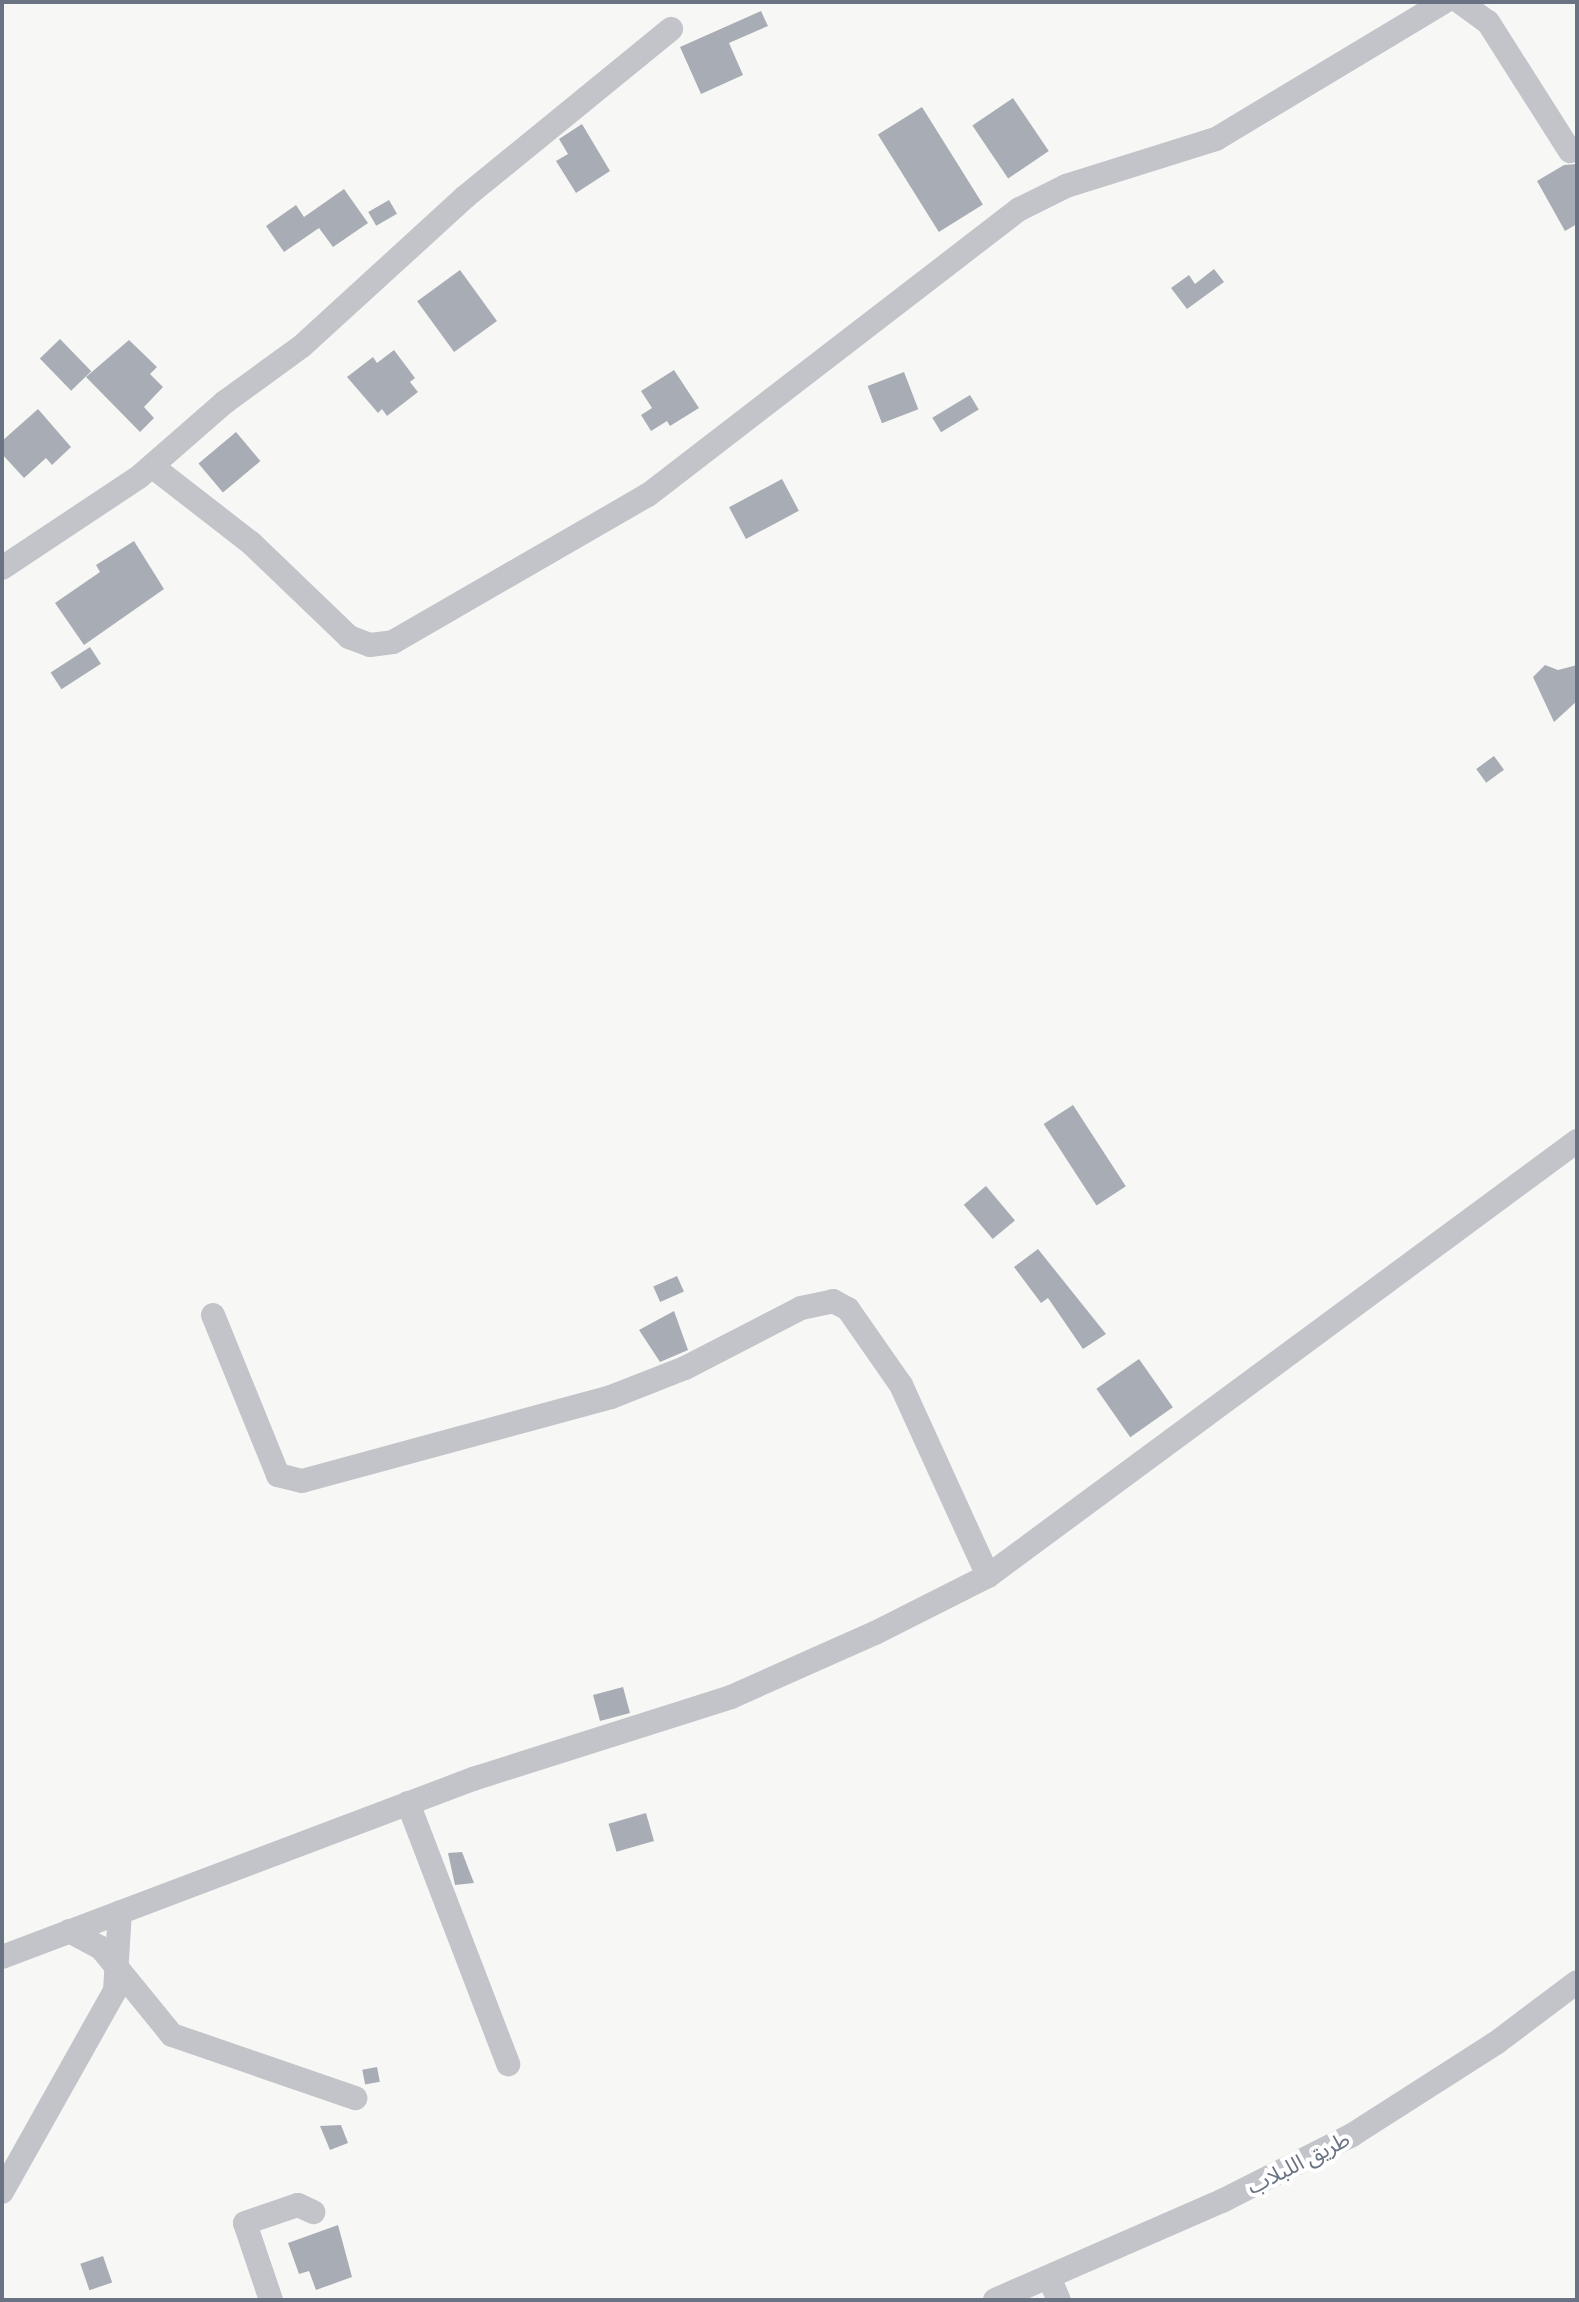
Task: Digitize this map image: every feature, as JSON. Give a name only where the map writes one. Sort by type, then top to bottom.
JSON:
[{"type":"street","points":[[153,467],[251,543],[349,637],[370,645],[393,642],[648,495],[1020,209],[1066,186],[1216,139],[1444,2]]},
{"type":"street","points":[[1460,2],[1488,22],[1570,151]]},
{"type":"street","points":[[2,568],[153,467],[225,402],[302,346],[368,282],[564,112],[671,29]]},
{"type":"street","points":[[2,1957],[408,1803],[731,1697],[875,1633],[988,1576],[1577,1141]]},
{"type":"street","points":[[213,1315],[278,1475],[302,1481],[611,1397],[685,1368],[801,1308],[833,1301],[848,1309],[901,1385],[988,1576]]},
{"type":"street","points":[[408,1803],[508,2064]]},
{"type":"street","points":[[2,2192],[115,1991],[120,1968],[120,1912]]},
{"type":"street","points":[[69,1931],[101,1948],[172,2035],[355,2098]]},
{"type":"street","name":"طريق اللبلاب","points":[[995,2300],[1235,2195],[1352,2135],[1496,2043],[1577,1982]]},
{"type":"street","points":[[271,2300],[245,2223],[298,2205],[313,2212]]},
{"type":"street","points":[[1049,2277],[1059,2300]]},
{"type":"building","points":[[761,11],[768,26],[729,43],[743,75],[701,94],[680,47]]},
{"type":"building","points":[[1013,98],[1049,151],[1008,178],[972,125]]},
{"type":"building","points":[[922,107],[983,205],[939,232],[878,135]]},
{"type":"building","points":[[582,124],[610,171],[576,193],[556,161],[568,154],[559,139]]},
{"type":"building","points":[[1577,164],[1577,224],[1565,231],[1537,181],[1564,165]]},
{"type":"building","points":[[344,189],[368,223],[333,247],[319,228],[284,252],[266,226],[296,205],[304,217]]},
{"type":"building","points":[[389,200],[397,214],[376,226],[368,212]]},
{"type":"building","points":[[1214,269],[1224,282],[1187,309],[1171,288],[1189,275],[1195,284]]},
{"type":"building","points":[[460,270],[497,321],[454,352],[417,301]]},
{"type":"building","points":[[60,339],[91,371],[71,391],[40,358]]},
{"type":"building","points":[[129,340],[157,367],[150,374],[163,387],[144,407],[154,418],[140,432],[86,377]]},
{"type":"building","points":[[394,350],[415,378],[410,382],[418,392],[387,416],[382,409],[378,413],[347,377],[373,357],[377,363]]},
{"type":"building","points":[[674,370],[699,408],[670,426],[667,421],[651,431],[641,415],[652,408],[641,391]]},
{"type":"building","points":[[904,372],[918,409],[882,423],[868,386]]},
{"type":"building","points":[[970,395],[979,410],[941,432],[932,418]]},
{"type":"building","points":[[38,409],[71,447],[52,465],[46,458],[24,478],[2,454],[2,441]]},
{"type":"building","points":[[236,432],[260,461],[223,493],[198,463]]},
{"type":"building","points":[[782,479],[799,511],[746,539],[729,507]]},
{"type":"building","points":[[134,541],[164,589],[84,645],[55,603],[100,572],[96,565]]},
{"type":"building","points":[[90,647],[101,664],[61,689],[51,673]]},
{"type":"building","points":[[1545,665],[1558,670],[1577,665],[1577,701],[1554,722],[1533,677]]},
{"type":"building","points":[[1494,756],[1504,770],[1486,783],[1476,769]]},
{"type":"building","points":[[1073,1105],[1126,1186],[1096,1205],[1044,1124]]},
{"type":"building","points":[[986,1186],[1015,1220],[993,1239],[964,1205]]},
{"type":"building","points":[[1038,1249],[1106,1334],[1083,1349],[1048,1298],[1041,1303],[1014,1267]]},
{"type":"building","points":[[677,1276],[684,1292],[660,1302],[653,1287]]},
{"type":"building","points":[[674,1311],[688,1350],[660,1362],[639,1330]]},
{"type":"building","points":[[1139,1359],[1173,1407],[1130,1437],[1096,1389]]},
{"type":"building","points":[[623,1687],[630,1713],[600,1721],[593,1695]]},
{"type":"building","points":[[646,1813],[654,1841],[617,1852],[609,1824]]},
{"type":"building","points":[[462,1852],[474,1883],[455,1885],[448,1853]]},
{"type":"building","points":[[377,2067],[380,2082],[365,2085],[362,2070]]},
{"type":"building","points":[[341,2125],[348,2143],[330,2150],[320,2126]]},
{"type":"building","points":[[338,2225],[352,2277],[316,2290],[309,2271],[299,2274],[288,2243]]},
{"type":"building","points":[[103,2256],[112,2282],[89,2290],[80,2264]]}]
